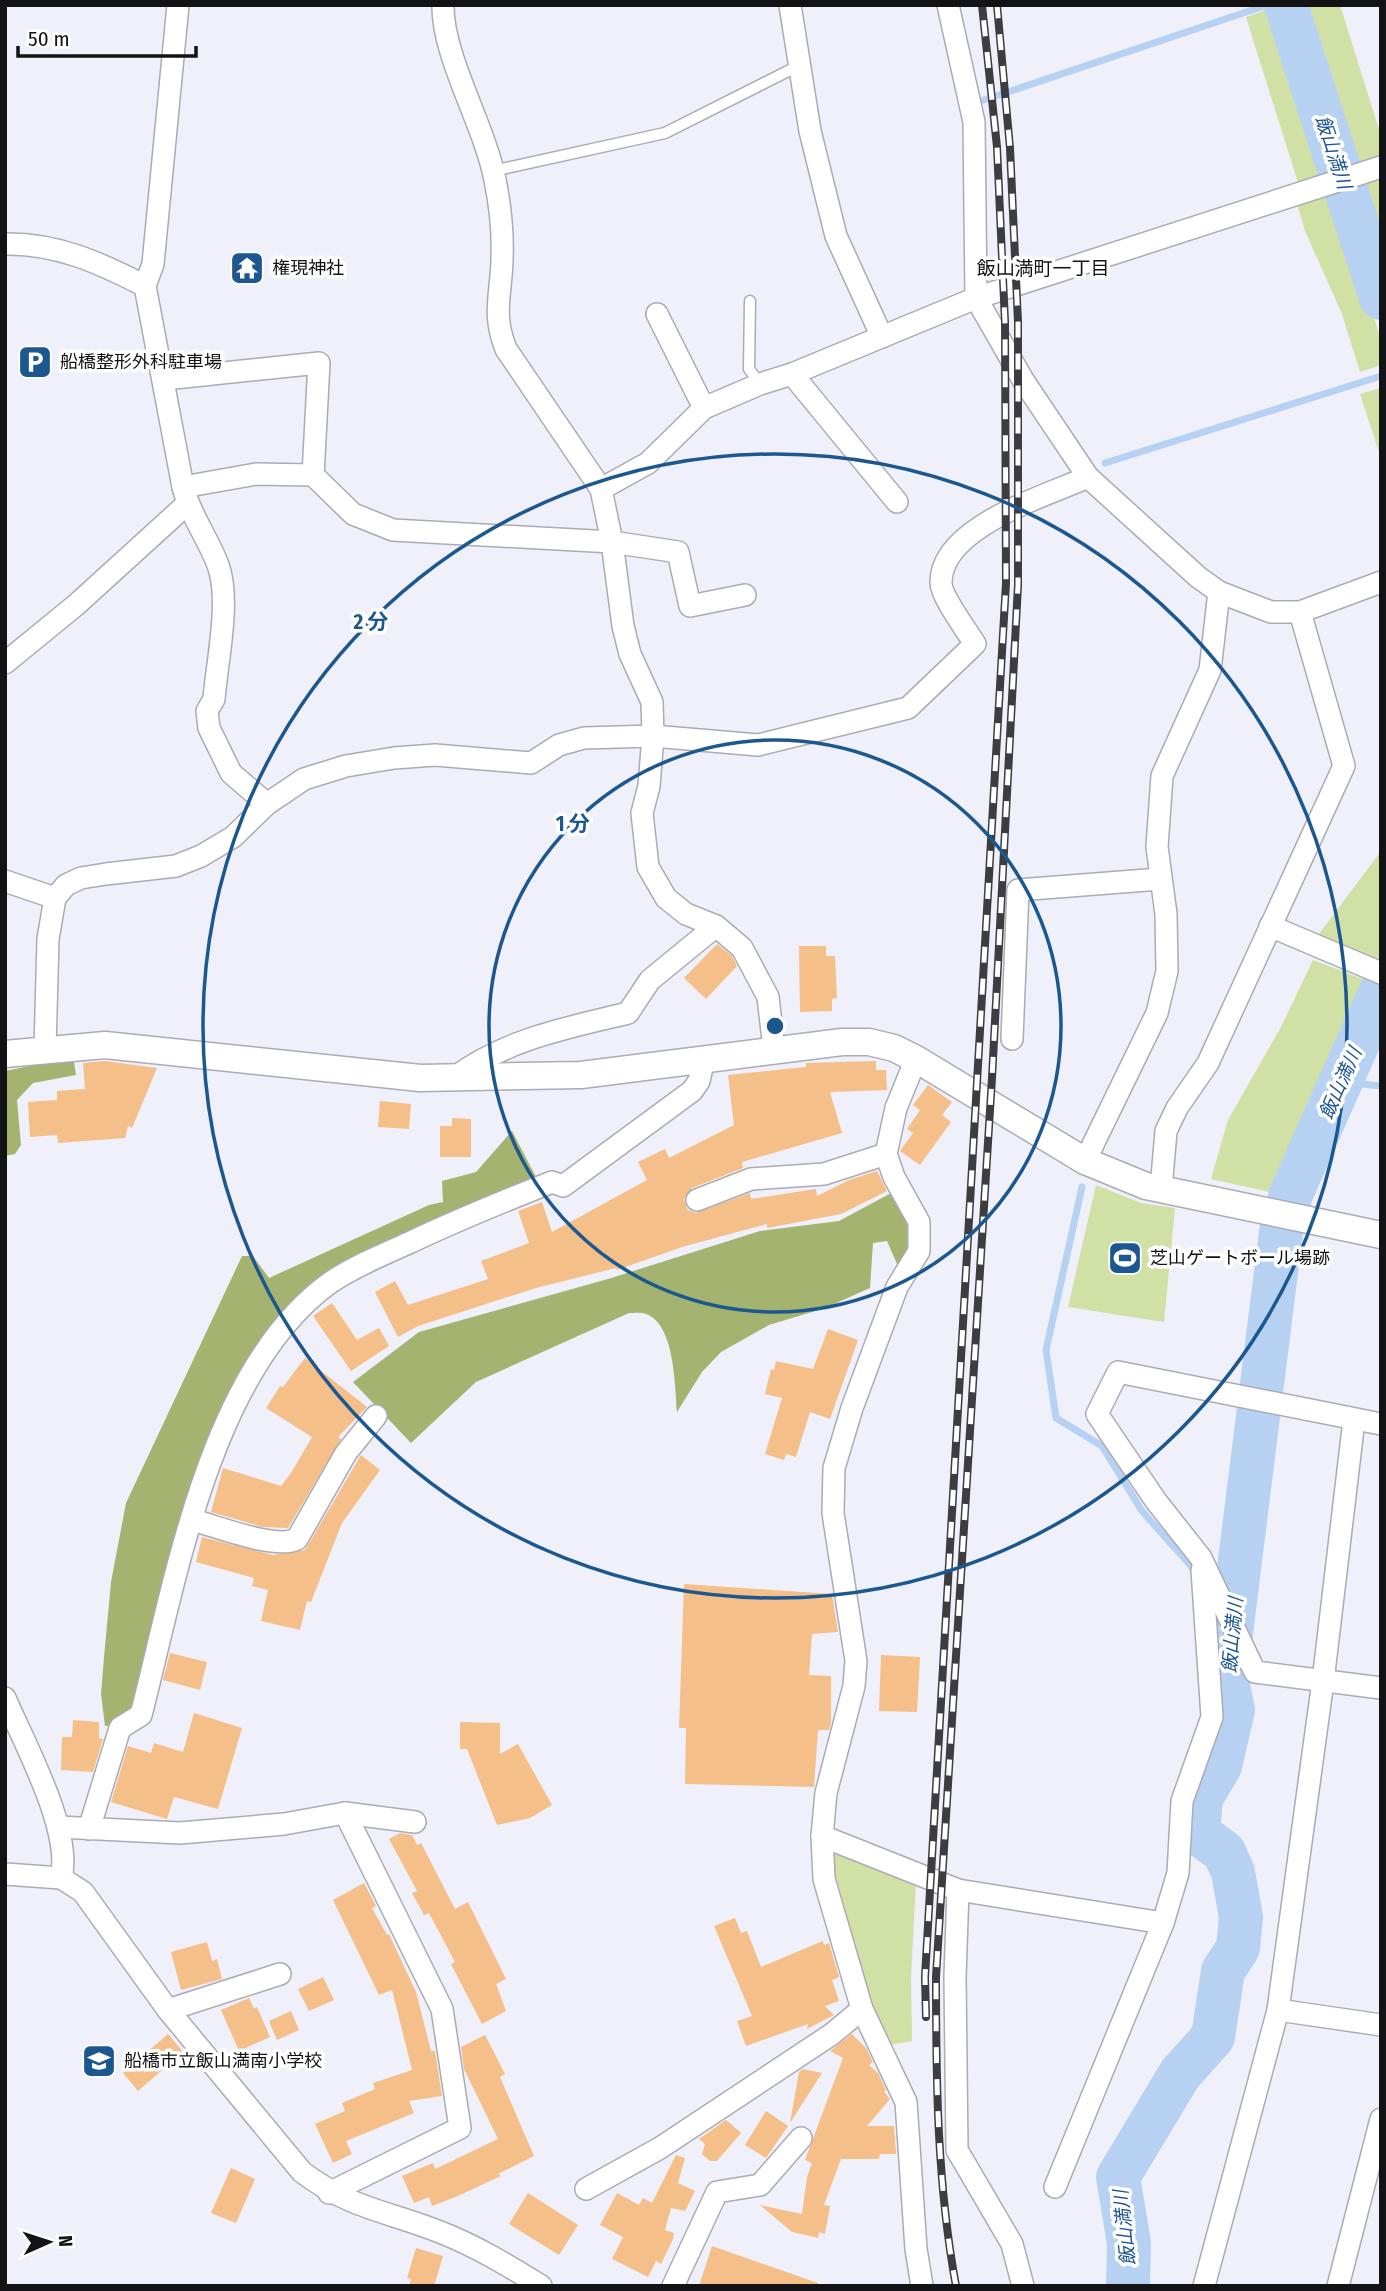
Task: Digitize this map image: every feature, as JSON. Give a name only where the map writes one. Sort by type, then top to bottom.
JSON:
[{"type":"street","points":[[178,5],[153,264],[145,286],[165,379],[185,495],[218,566],[223,594],[214,699],[207,711],[209,727],[231,773],[267,804]]},
{"type":"street","points":[[443,5],[457,68],[482,129],[493,171],[502,260],[496,308],[498,330],[506,349],[601,489],[612,542],[623,626],[631,654],[652,702],[653,736],[649,786],[642,813],[648,867],[666,898],[686,914],[716,926],[742,948],[754,966],[768,997],[774,1049]]},
{"type":"street","points":[[790,5],[810,131],[836,236],[882,337]]},
{"type":"street","points":[[948,5],[974,122],[976,298],[1023,380],[1088,477],[1198,578],[1219,592],[1271,612],[1300,612],[1381,582]]},
{"type":"street","points":[[601,489],[648,463],[704,408],[760,384],[792,374],[976,298],[1381,167]]},
{"type":"street","points":[[5,244],[29,244],[62,250],[98,262],[145,286]]},
{"type":"street","points":[[657,314],[704,408]]},
{"type":"street","points":[[165,379],[319,363],[313,475]]},
{"type":"street","points":[[792,374],[897,502]]},
{"type":"street","points":[[5,663],[76,605],[185,495],[256,474],[313,475],[353,514],[393,530],[612,542],[678,552],[690,606],[745,595]]},
{"type":"street","points":[[46,1049],[48,939],[55,898],[66,885],[81,878],[176,866],[201,856],[233,837],[267,804],[304,779],[346,766],[435,755],[531,763],[559,744],[584,738],[653,736],[758,745],[908,708],[975,644],[940,585],[943,565],[964,537],[992,520],[1088,477]]},
{"type":"street","points":[[1085,1161],[1157,1013],[1167,971],[1166,914],[1157,847],[1162,776],[1210,670],[1219,592]]},
{"type":"street","points":[[1161,1189],[1166,1131],[1177,1108],[1208,1063],[1344,766],[1300,612]]},
{"type":"street","points":[[1012,1039],[1018,890],[1160,879]]},
{"type":"street","points":[[5,881],[55,898]]},
{"type":"street","points":[[454,1078],[505,1046],[628,1013],[650,980],[716,926]]},
{"type":"street","points":[[1269,926],[1377,972]]},
{"type":"street","points":[[5,1054],[105,1045],[420,1077],[454,1078],[581,1075],[774,1049],[869,1042],[894,1048],[916,1059],[1085,1161],[1111,1173],[1161,1189],[1381,1235]]},
{"type":"street","points":[[89,1829],[120,1728],[141,1714],[210,1458],[244,1386],[273,1339],[330,1283],[378,1256],[552,1182],[563,1186],[692,1091],[699,1081],[704,1059]]},
{"type":"street","points":[[916,1059],[896,1108],[886,1154],[894,1177],[919,1222],[919,1251],[897,1287],[852,1408],[834,1468],[833,1513],[856,1661],[854,1686],[827,1793],[822,1836],[824,1879],[862,2009],[906,2102],[916,2249],[922,2286]]},
{"type":"street","points":[[697,1200],[751,1180],[824,1174],[886,1154]]},
{"type":"street","points":[[1381,1424],[1118,1372],[1097,1415],[1156,1501],[1201,1558],[1255,1672],[1381,1688]]},
{"type":"street","points":[[192,1520],[288,1544],[296,1539],[346,1453],[376,1416]]},
{"type":"street","points":[[1204,2286],[1278,2010],[1323,1681],[1354,1420]]},
{"type":"street","points":[[1055,2186],[1163,1923],[1178,1873],[1182,1801],[1212,1717],[1201,1558]]},
{"type":"street","points":[[5,1698],[13,1738],[59,1827],[64,1865],[61,1878]]},
{"type":"street","points":[[329,2193],[460,2128],[442,2009],[345,1813]]},
{"type":"street","points":[[59,1827],[180,1833],[284,1824],[345,1813],[415,1822]]},
{"type":"street","points":[[822,1836],[958,1889],[1163,1923]]},
{"type":"street","points":[[5,1874],[61,1878],[83,1892],[168,2010],[281,2149],[302,2172],[329,2193],[380,2214],[443,2233],[541,2286]]},
{"type":"street","points":[[958,1889],[955,1977],[957,2150],[1012,2244],[1023,2286]]},
{"type":"street","points":[[168,2010],[280,1974]]},
{"type":"street","points":[[586,2189],[660,2148],[832,2034],[862,2009]]},
{"type":"street","points":[[1278,2010],[1381,2025]]},
{"type":"street","points":[[1338,2286],[1381,2119]]},
{"type":"street","points":[[673,2286],[717,2192],[760,2185],[801,2138]]},
{"type":"lane","points":[[493,171],[665,132],[800,65]]},
{"type":"lane","points":[[750,301],[750,369],[760,384]]},
{"type":"green space","points":[[1301,5],[1340,5],[1381,136],[1381,160],[1351,169]]},
{"type":"green space","points":[[1274,7],[1328,176],[1299,186],[1246,17]]},
{"type":"green space","points":[[1381,177],[1381,247],[1359,183]]},
{"type":"green space","points":[[1334,190],[1381,340],[1381,365],[1360,372],[1342,314],[1305,231],[1297,203]]},
{"type":"green space","points":[[1381,388],[1381,458],[1360,394]]},
{"type":"green space","points":[[1381,851],[1381,956],[1378,963],[1316,938]]},
{"type":"green space","points":[[1313,960],[1368,981],[1274,1193],[1211,1179],[1228,1120],[1281,1027]]},
{"type":"green space","points":[[50,1062],[74,1062],[76,1075],[33,1083],[17,1100],[21,1145],[15,1154],[5,1156],[5,1071]]},
{"type":"green space","points":[[512,1131],[537,1179],[374,1252],[266,1336],[133,1709],[117,1726],[105,1726],[101,1694],[111,1582],[126,1503],[242,1256],[253,1256],[269,1278],[429,1205],[443,1202],[442,1181],[476,1172]]},
{"type":"green space","name":"芝山ゲートボール場跡","points":[[1096,1185],[1141,1203],[1175,1208],[1164,1322],[1068,1307]]},
{"type":"green space","points":[[895,1191],[905,1211],[914,1246],[900,1271],[887,1241],[873,1243],[870,1288],[825,1308],[769,1325],[721,1352],[702,1372],[677,1412],[672,1357],[668,1343],[656,1320],[642,1313],[629,1313],[476,1382],[411,1443],[353,1382],[419,1332],[608,1279],[760,1231],[839,1221]]},
{"type":"green space","points":[[838,1849],[916,1881],[911,1978],[912,2041],[890,2045],[869,2003],[829,1859],[829,1854]]},
{"type":"building","points":[[717,944],[732,956],[737,966],[706,999],[684,978]]},
{"type":"building","points":[[799,946],[826,946],[826,956],[835,956],[837,998],[832,999],[832,1011],[800,1012]]},
{"type":"building","points":[[105,1061],[157,1068],[132,1128],[128,1126],[125,1138],[58,1143],[57,1135],[30,1137],[28,1102],[57,1100],[57,1091],[85,1089],[83,1063]]},
{"type":"building","points":[[876,1061],[876,1070],[886,1070],[887,1090],[830,1092],[842,1133],[742,1162],[743,1168],[692,1188],[684,1199],[688,1210],[696,1213],[750,1193],[751,1199],[816,1189],[817,1196],[849,1180],[877,1171],[887,1191],[841,1214],[767,1228],[767,1224],[682,1247],[617,1270],[616,1268],[536,1288],[418,1326],[398,1337],[375,1292],[395,1281],[408,1305],[488,1279],[481,1261],[529,1243],[518,1211],[542,1202],[552,1232],[647,1180],[638,1162],[665,1149],[669,1158],[734,1125],[728,1075],[806,1067],[806,1063]]},
{"type":"building","points":[[928,1085],[952,1102],[942,1115],[951,1122],[920,1165],[900,1151],[913,1133],[907,1129],[920,1110],[913,1105]]},
{"type":"building","points":[[380,1101],[411,1104],[409,1129],[378,1127]]},
{"type":"building","points":[[452,1118],[471,1119],[471,1157],[440,1157],[440,1126],[452,1126]]},
{"type":"building","points":[[332,1303],[357,1340],[379,1328],[389,1346],[351,1371],[313,1316]]},
{"type":"building","points":[[828,1329],[858,1340],[830,1419],[810,1412],[796,1457],[786,1454],[784,1460],[765,1454],[782,1398],[765,1394],[771,1369],[774,1370],[776,1361],[813,1369]]},
{"type":"building","points":[[305,1358],[367,1407],[338,1437],[341,1439],[288,1528],[263,1527],[211,1512],[223,1468],[281,1486],[291,1473],[312,1437],[266,1408],[280,1386],[283,1387]]},
{"type":"building","points":[[361,1455],[380,1470],[342,1523],[311,1602],[307,1601],[300,1630],[261,1621],[268,1590],[252,1586],[254,1578],[196,1562],[202,1537],[273,1555],[305,1550]]},
{"type":"building","points":[[684,1584],[832,1594],[838,1632],[812,1634],[809,1675],[831,1676],[831,1723],[829,1730],[818,1730],[814,1787],[685,1784],[686,1728],[679,1728]]},
{"type":"building","points":[[170,1653],[207,1662],[200,1690],[163,1680]]},
{"type":"building","points":[[881,1655],[920,1657],[917,1712],[879,1711]]},
{"type":"building","points":[[194,1713],[242,1728],[218,1809],[174,1797],[167,1819],[111,1802],[128,1746],[151,1753],[154,1743],[183,1752]]},
{"type":"building","points":[[73,1720],[99,1722],[99,1738],[103,1739],[93,1772],[61,1770],[62,1737],[72,1737]]},
{"type":"building","points":[[460,1722],[500,1723],[500,1754],[518,1744],[552,1805],[530,1818],[497,1825],[467,1749],[460,1749]]},
{"type":"building","points":[[400,1833],[412,1835],[417,1845],[421,1843],[455,1909],[468,1902],[506,1979],[496,1984],[506,2011],[482,2024],[451,1964],[455,1962],[429,1913],[424,1915],[412,1893],[417,1891],[389,1839]]},
{"type":"building","points":[[364,1883],[376,1906],[372,1908],[387,1935],[389,1934],[416,1992],[431,2051],[435,2051],[442,2096],[409,2101],[414,2113],[346,2141],[352,2154],[333,2163],[315,2124],[345,2111],[342,2103],[375,2089],[373,2083],[412,2070],[392,1990],[379,1995],[333,1900]]},
{"type":"building","points":[[735,1918],[741,1933],[747,1931],[761,1967],[823,1941],[824,1945],[829,1943],[839,1977],[832,1980],[839,2001],[825,2006],[834,2015],[807,2029],[808,2024],[746,2046],[737,2021],[752,2016],[714,1926]]},
{"type":"building","points":[[207,1942],[212,1961],[217,1959],[222,1979],[181,1990],[171,1952]]},
{"type":"building","points":[[323,1977],[334,2000],[309,2011],[298,1989]]},
{"type":"building","points":[[249,1998],[254,2009],[257,2007],[270,2037],[239,2051],[221,2010]]},
{"type":"building","points":[[291,2011],[299,2030],[277,2040],[269,2021]]},
{"type":"building","points":[[168,2034],[183,2052],[138,2091],[123,2073]]},
{"type":"building","points":[[852,2034],[866,2048],[873,2062],[869,2065],[878,2073],[886,2090],[884,2092],[890,2099],[867,2126],[894,2126],[896,2154],[880,2154],[879,2159],[841,2159],[824,2205],[830,2206],[825,2234],[819,2232],[818,2238],[792,2232],[760,2205],[802,2214],[807,2177],[812,2163],[805,2160],[843,2058],[830,2051]]},
{"type":"building","points":[[485,2035],[505,2074],[500,2077],[534,2156],[498,2174],[501,2176],[458,2196],[432,2206],[429,2197],[414,2203],[402,2176],[433,2163],[435,2169],[498,2139],[464,2069],[461,2047]]},
{"type":"building","points":[[803,2069],[822,2073],[790,2123],[799,2072]]},
{"type":"building","points":[[766,2111],[788,2126],[766,2158],[745,2145]]},
{"type":"building","points":[[726,2120],[741,2133],[717,2161],[710,2161],[702,2154],[705,2144],[699,2139]]},
{"type":"building","points":[[676,2155],[685,2158],[678,2183],[695,2191],[685,2211],[671,2208],[665,2230],[674,2233],[673,2239],[661,2264],[656,2261],[648,2277],[612,2259],[623,2237],[600,2225],[617,2193],[639,2205],[643,2198],[652,2203]]},
{"type":"building","points":[[231,2168],[255,2179],[236,2223],[211,2213]]},
{"type":"building","points":[[528,2193],[578,2225],[559,2255],[509,2224]]},
{"type":"building","points":[[712,2246],[818,2283],[817,2286],[699,2286]]},
{"type":"building","points":[[416,2248],[443,2256],[434,2286],[409,2286],[411,2279],[407,2278]]},
{"type":"waterway","points":[[978,102],[1267,5]]},
{"type":"waterway","name":"飯山満川","points":[[1286,5],[1381,298]]},
{"type":"waterway","points":[[1105,463],[1381,376]]},
{"type":"waterway","name":"飯山満川","points":[[1128,2286],[1129,2243],[1118,2177],[1180,2074],[1213,2037],[1223,1971],[1238,1948],[1241,1917],[1233,1872],[1224,1852],[1198,1833],[1201,1798],[1220,1766],[1233,1710],[1227,1681],[1231,1633],[1281,1232],[1291,1194],[1381,991]]},
{"type":"waterway","points":[[1341,1082],[1381,1086]]},
{"type":"waterway","points":[[1082,1187],[1046,1350],[1056,1418],[1102,1446],[1142,1511],[1191,1566],[1196,1576]]},
{"type":"waterway","points":[[1212,1609],[1230,1646]]},
{"type":"railway","points":[[926,2017],[925,1977],[1006,583],[1005,322],[997,147],[982,5]]},
{"type":"railway","points":[[956,2286],[941,2170],[936,1977],[992,1078],[1018,585],[1018,322],[1010,148],[997,5]]},
{"type":"place","name":"権現神社","points":[[247,268]]},
{"type":"place","name":"船橋整形外科駐車場","points":[[35,362]]},
{"type":"place","name":"芝山ゲートボール場跡","points":[[1125,1258]]},
{"type":"place","name":"船橋市立飯山満南小学校","points":[[99,2061]]},
{"type":"district","name":"飯山満町一丁目","points":[[1043,268]]}]
